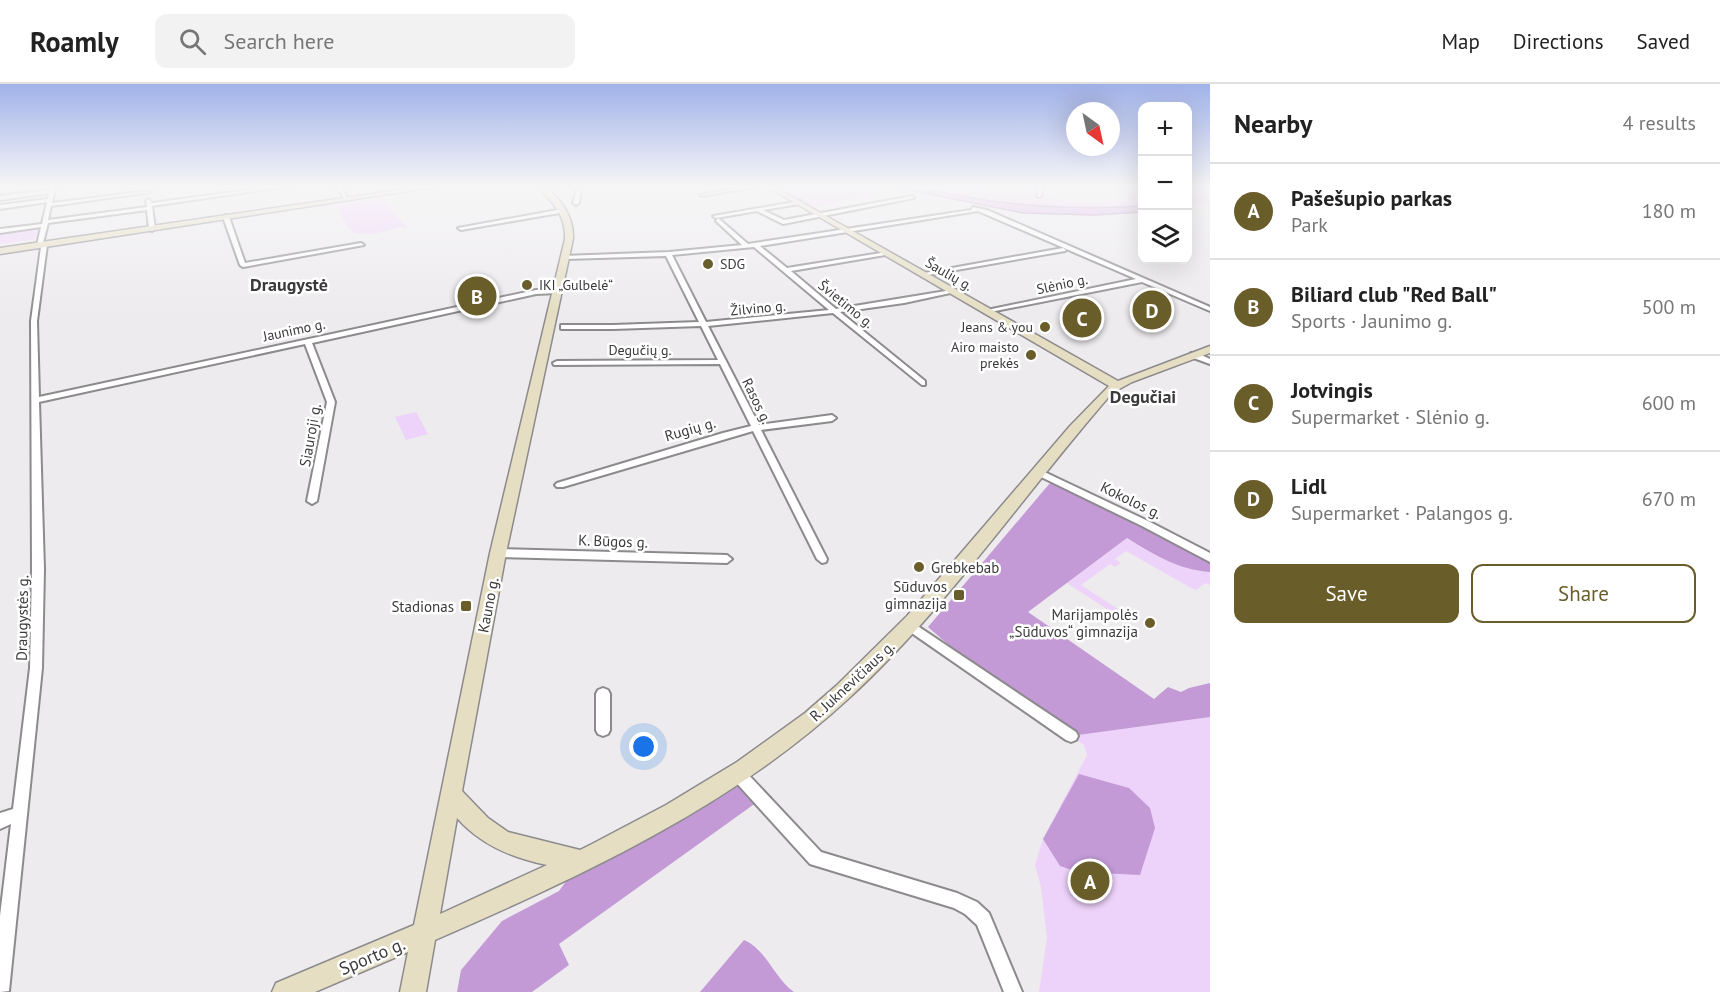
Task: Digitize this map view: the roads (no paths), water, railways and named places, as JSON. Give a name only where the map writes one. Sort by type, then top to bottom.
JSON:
[{"type":"street","points":[[0,231],[17,228]]},
{"type":"street","name":"Draugystės g.","points":[[0,991],[36,668],[37,400],[34,321],[44,228]]},
{"type":"street","points":[[0,251],[156,228]]},
{"type":"street","points":[[230,228],[243,265],[361,244]]},
{"type":"street","name":"Kauno g.","points":[[413,992],[498,553],[570,228]]},
{"type":"street","points":[[728,228],[746,245]]},
{"type":"street","name":"Šaulių g.","points":[[841,228],[1116,385]]},
{"type":"street","points":[[565,257],[668,254],[862,228]]},
{"type":"street","points":[[1025,228],[1210,309]]},
{"type":"street","name":"Švietimo g.","points":[[754,244],[922,383]]},
{"type":"street","points":[[922,274],[1063,249]]},
{"type":"street","points":[[786,270],[885,253]]},
{"type":"street","name":"Rasos g.","points":[[668,254],[822,559]]},
{"type":"street","name":"Slėnio g.","points":[[987,312],[1142,280]]},
{"type":"street","name":"Jaunimo g.","points":[[37,400],[536,292],[557,291]]},
{"type":"street","name":"Žilvino g.","points":[[564,327],[628,328],[773,320],[952,291]]},
{"type":"street","name":"Siauroji g.","points":[[308,341],[331,402],[312,501]]},
{"type":"street","name":"R. Juknevičiaus g.","points":[[425,933],[650,827],[738,774],[822,711],[910,626],[1108,391],[1116,385],[1210,349]]},
{"type":"street","points":[[1194,355],[1210,362]]},
{"type":"street","name":"Degučių g.","points":[[557,363],[723,362]]},
{"type":"street","name":"Rugių g.","points":[[560,485],[683,446],[755,428],[832,418]]},
{"type":"street","name":"Kokolos g.","points":[[1038,472],[1210,558]]},
{"type":"street","name":"K. Būgos g.","points":[[498,553],[726,559]]},
{"type":"street","points":[[910,626],[1071,736]]},
{"type":"street","points":[[603,694],[603,730]]},
{"type":"street","points":[[738,774],[816,858],[957,901],[971,908],[983,919],[1014,992]]},
{"type":"street","points":[[452,795],[481,828],[512,845],[537,853],[581,861]]},
{"type":"street","points":[[0,821],[21,813]]},
{"type":"street","name":"Sporto g.","points":[[285,992],[425,933]]},
{"type":"place","name":"SDG","points":[[708,264]]},
{"type":"place","name":"IKI „Gulbelė“","points":[[527,285]]},
{"type":"place","name":"Biliard club \"Red Ball\"","points":[[477,296]]},
{"type":"place","name":"Lidl","points":[[1152,310]]},
{"type":"place","name":"Jotvingis","points":[[1082,318]]},
{"type":"place","name":"Jeans & you","points":[[1045,327]]},
{"type":"place","name":"Airo maisto prekės","points":[[1031,355]]},
{"type":"place","name":"Grebkebab","points":[[919,567]]},
{"type":"place","name":"Sūduvos gimnazija","points":[[959,595]]},
{"type":"place","name":"Stadionas","points":[[466,606]]},
{"type":"place","name":"Marijampolės „Sūduvos“ gimnazija","points":[[1150,623]]},
{"type":"place","name":"Pašešupio parkas","points":[[1090,881]]},
{"type":"district","name":"Draugystė","points":[[289,284]]},
{"type":"district","name":"Degučiai","points":[[1143,396]]}]
